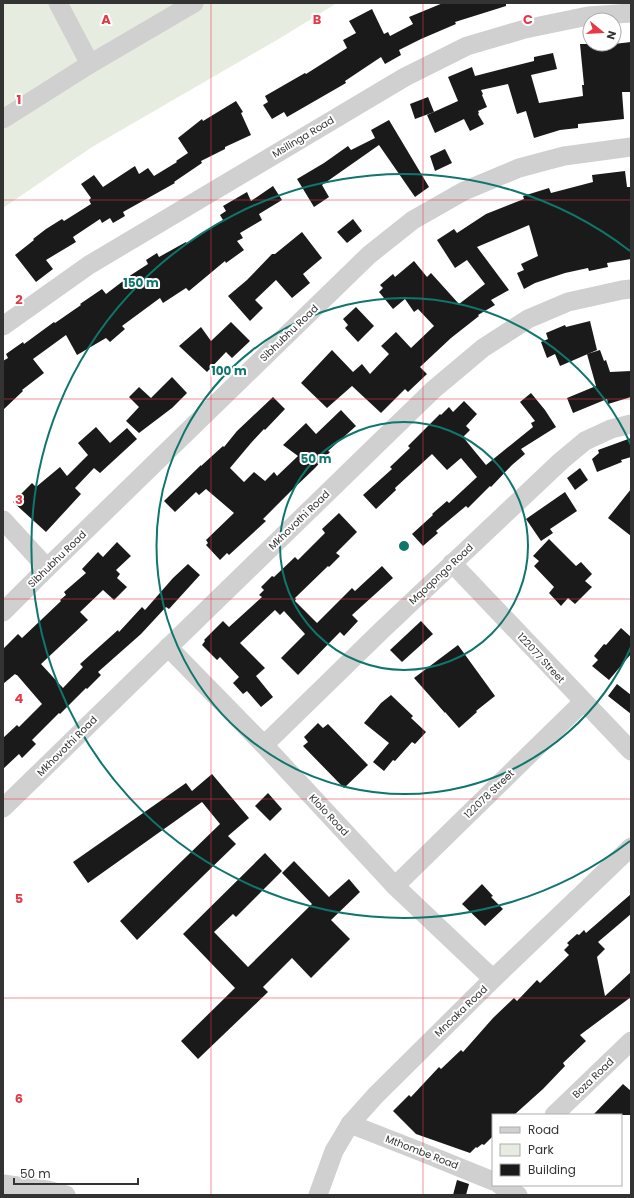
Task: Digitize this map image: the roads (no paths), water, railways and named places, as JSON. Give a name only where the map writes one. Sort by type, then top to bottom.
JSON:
[{"type":"street","points":[[58,3],[90,64]]},
{"type":"street","points":[[3,119],[90,64],[194,3]]},
{"type":"street","name":"Msilinga Road","points":[[3,326],[89,265],[405,77],[467,46],[525,29],[588,16],[631,13]]},
{"type":"street","name":"Sibhubhu Road","points":[[3,612],[369,255],[413,220],[464,191],[519,168],[564,156],[631,147]]},
{"type":"street","name":"Mkhovothi Road","points":[[3,808],[427,395],[483,348],[528,319],[568,302],[631,289]]},
{"type":"street","name":"Mqoqongo Road","points":[[264,745],[452,563],[561,461],[584,441],[611,429],[631,424]]},
{"type":"street","points":[[3,520],[47,568]]},
{"type":"street","name":"122077 Street","points":[[452,563],[631,751]]},
{"type":"street","name":"Klolo Road","points":[[168,647],[264,745],[396,886],[493,979]]},
{"type":"street","name":"122078 Street","points":[[396,886],[584,702]]},
{"type":"street","name":"Mncaka Road","points":[[318,1195],[334,1151],[350,1124],[380,1090],[631,847]]},
{"type":"street","name":"Boza Road","points":[[555,1114],[631,1041]]},
{"type":"street","name":"Mthombe Road","points":[[350,1124],[492,1179]]},
{"type":"street","points":[[3,1184],[47,1190],[66,1195]]},
{"type":"street","name":"Mthombe Road","points":[[504,1186],[518,1195]]}]
